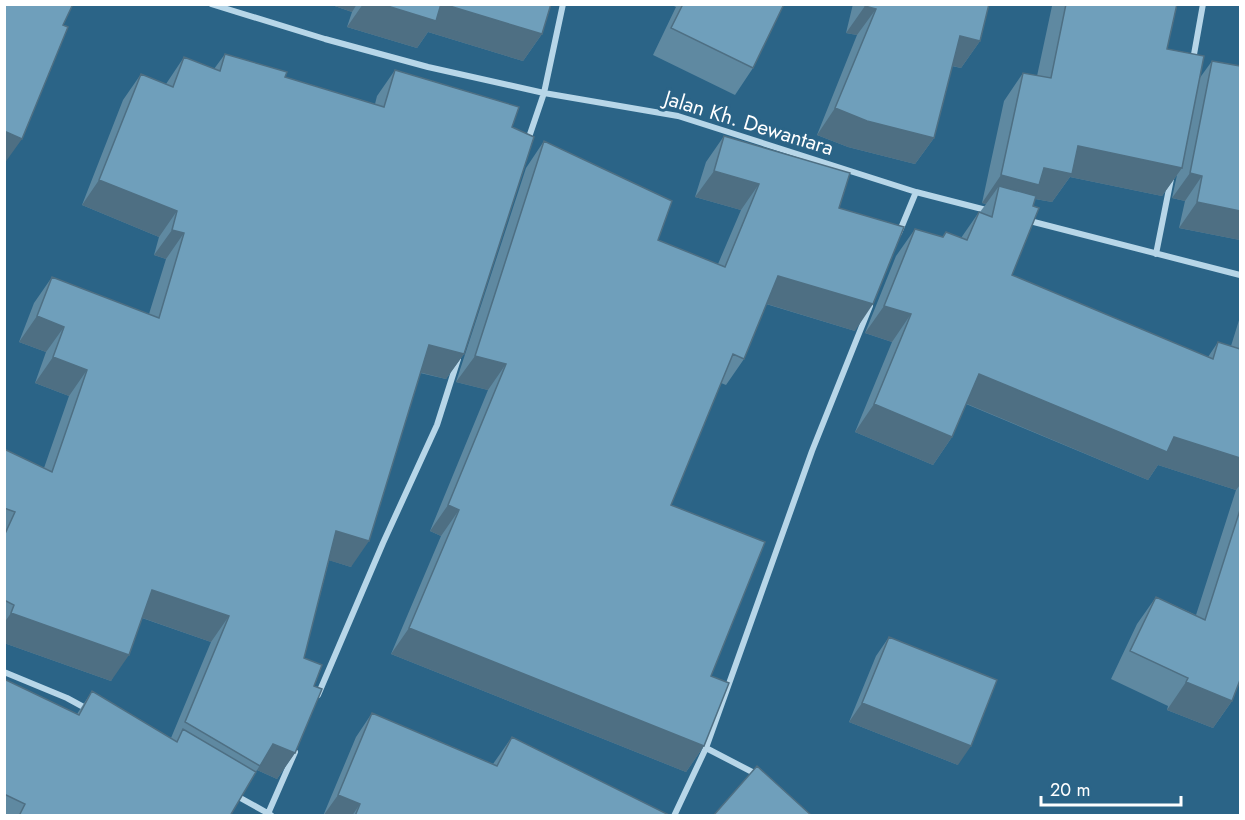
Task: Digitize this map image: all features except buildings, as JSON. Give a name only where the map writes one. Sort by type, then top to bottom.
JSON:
[{"type":"street","name":"Jalan Kh. Dewantara","points":[[211,4],[325,39],[428,67],[544,93],[678,116],[916,192],[996,212]]},
{"type":"street","points":[[526,148],[544,93],[563,4]]},
{"type":"street","points":[[1192,70],[1203,4]]},
{"type":"street","points":[[1156,254],[1173,172]]},
{"type":"street","points":[[899,235],[916,192]]},
{"type":"street","points":[[1019,218],[1240,275]]},
{"type":"street","points":[[674,816],[706,748],[812,451],[873,300]]},
{"type":"street","points":[[314,706],[383,543],[437,425],[459,358]]},
{"type":"street","points":[[4,672],[67,698],[97,714]]},
{"type":"street","points":[[706,748],[764,779]]},
{"type":"street","points":[[227,790],[269,815],[296,749]]}]
